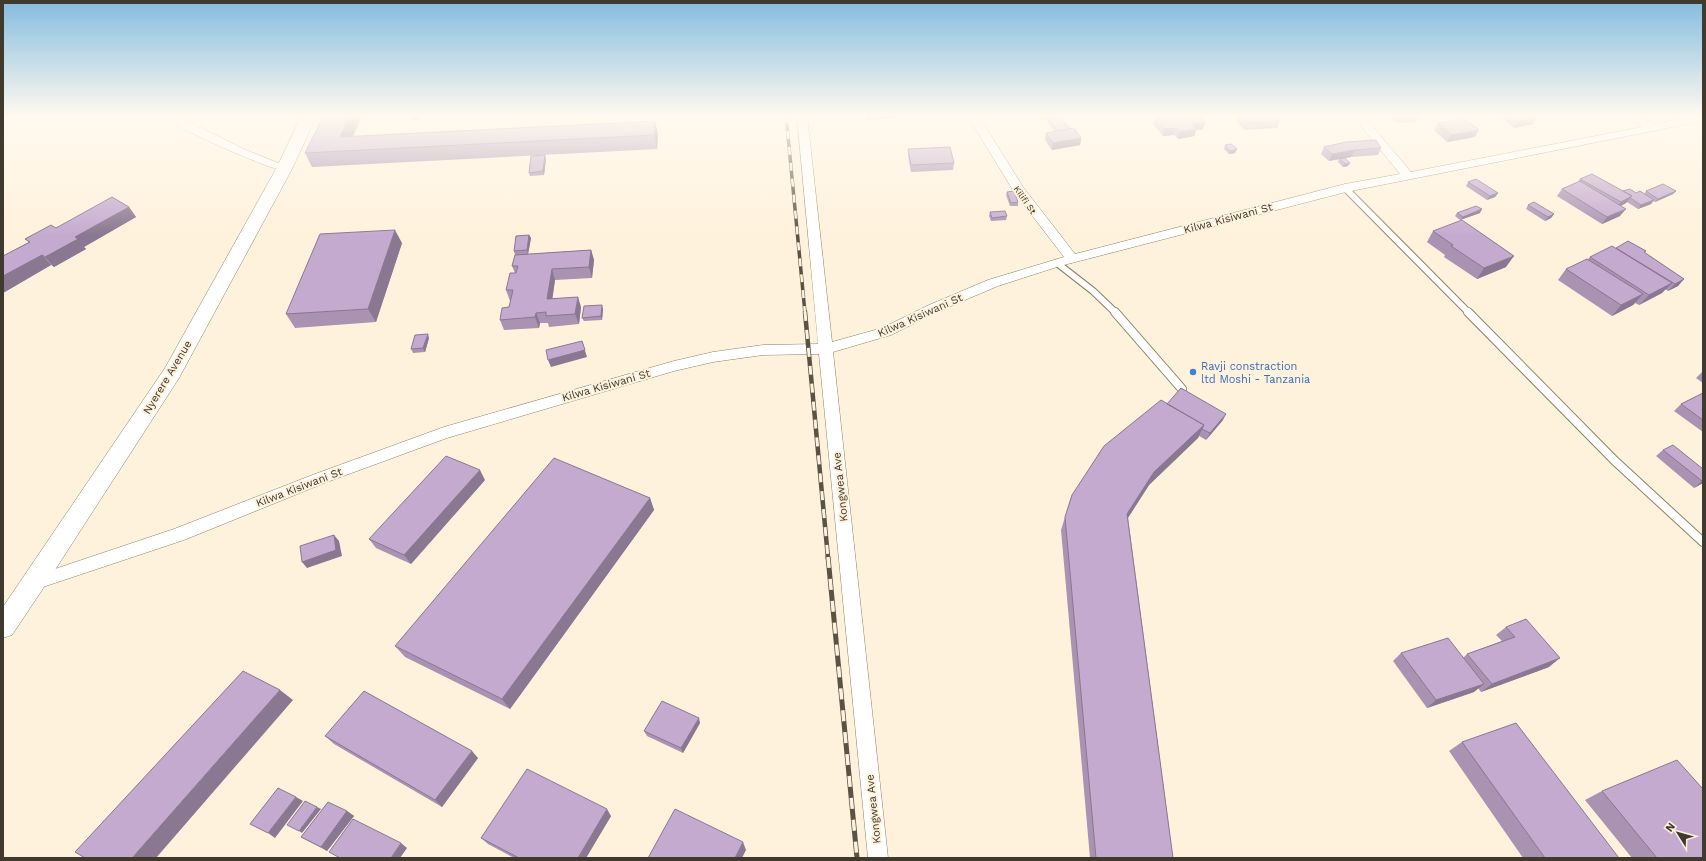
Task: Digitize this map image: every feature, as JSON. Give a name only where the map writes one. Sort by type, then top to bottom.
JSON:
[{"type":"street","points":[[250,155],[284,169]]},
{"type":"street","name":"Nyerere Avenue","points":[[3,627],[34,583],[172,373],[291,155]]},
{"type":"street","name":"Kongwea Ave","points":[[806,155],[878,858]]},
{"type":"street","name":"Kilifi St","points":[[994,155],[1023,197],[1072,259]]},
{"type":"street","points":[[1392,155],[1408,174]]},
{"type":"street","name":"Kilwa Kisiwani St","points":[[34,583],[178,535],[322,478],[444,433],[582,391],[713,357],[763,350],[825,349],[886,332],[934,308],[993,283],[1057,263],[1345,188],[1505,155]]},
{"type":"lane","points":[[1345,188],[1615,461],[1703,542]]},
{"type":"lane","points":[[1057,263],[1084,281],[1129,325],[1182,388]]},
{"type":"building","points":[[545,155],[543,171],[529,173],[531,156]]},
{"type":"building","points":[[909,155],[952,155],[954,163],[911,165]]},
{"type":"building","points":[[1345,158],[1350,163],[1345,164],[1340,159]]},
{"type":"building","points":[[1592,174],[1632,196],[1621,202],[1580,179]]},
{"type":"building","points":[[1476,179],[1498,193],[1490,196],[1468,182]]},
{"type":"building","points":[[1580,181],[1626,209],[1607,217],[1562,189]]},
{"type":"building","points":[[1663,184],[1676,191],[1658,199],[1646,191]]},
{"type":"building","points":[[1630,189],[1636,193],[1640,191],[1654,200],[1641,205],[1630,198],[1632,196],[1623,191]]},
{"type":"building","points":[[1014,191],[1018,202],[1011,203],[1007,192]]},
{"type":"building","points":[[112,197],[129,207],[75,237],[78,239],[45,257],[42,255],[3,276],[3,256],[30,242],[25,239],[51,225],[56,228]]},
{"type":"building","points":[[1534,202],[1554,214],[1548,217],[1528,205]]},
{"type":"building","points":[[1476,206],[1482,209],[1463,217],[1457,213]]},
{"type":"building","points":[[1005,211],[1007,216],[992,218],[990,212]]},
{"type":"building","points":[[1462,220],[1514,256],[1484,268],[1451,246],[1453,245],[1433,231]]},
{"type":"building","points":[[395,230],[368,309],[286,314],[320,234]]},
{"type":"building","points":[[529,235],[527,250],[514,251],[516,236]]},
{"type":"building","points":[[1628,241],[1646,251],[1644,252],[1684,279],[1675,284],[1616,248]]},
{"type":"building","points":[[1612,246],[1672,283],[1649,295],[1590,257]]},
{"type":"building","points":[[591,250],[589,267],[552,269],[547,299],[578,297],[575,314],[546,316],[546,312],[536,313],[535,317],[500,320],[502,308],[509,307],[513,290],[506,290],[510,273],[516,273],[518,266],[512,266],[515,255]]},
{"type":"building","points":[[1587,259],[1643,294],[1621,305],[1566,269]]},
{"type":"building","points":[[602,305],[601,316],[582,318],[584,306]]},
{"type":"building","points":[[428,334],[423,348],[411,349],[415,335]]},
{"type":"building","points":[[582,341],[585,350],[548,360],[546,350]]},
{"type":"building","points":[[1181,388],[1226,414],[1210,433],[1202,429],[1204,425],[1167,404]]},
{"type":"building","points":[[1703,393],[1703,420],[1681,404]]},
{"type":"building","points":[[1161,400],[1204,425],[1154,472],[1127,514],[1173,858],[1096,858],[1065,517],[1072,495],[1104,446]]},
{"type":"building","points":[[1673,445],[1703,469],[1702,481],[1663,450]]},
{"type":"building","points":[[446,456],[480,470],[404,555],[369,539]]},
{"type":"building","points":[[554,458],[650,498],[502,699],[395,646]]},
{"type":"building","points":[[334,535],[336,550],[302,562],[300,546]]},
{"type":"building","points":[[1526,619],[1560,658],[1492,684],[1467,654],[1515,637],[1506,627]]},
{"type":"building","points":[[1448,638],[1484,684],[1436,700],[1401,653]]},
{"type":"building","points":[[243,671],[280,690],[132,858],[85,858],[75,852]]},
{"type":"building","points":[[364,691],[472,751],[435,800],[325,736]]},
{"type":"building","points":[[662,701],[699,718],[681,748],[644,731]]},
{"type":"building","points":[[1516,723],[1619,858],[1545,858],[1462,742]]},
{"type":"building","points":[[1677,760],[1703,789],[1703,858],[1657,858],[1602,791]]},
{"type":"building","points":[[527,769],[607,809],[578,858],[519,858],[481,838]]},
{"type":"building","points":[[278,788],[296,797],[268,833],[250,824]]},
{"type":"building","points":[[305,801],[317,807],[299,831],[287,825]]},
{"type":"building","points":[[328,802],[347,811],[321,847],[301,837]]},
{"type":"building","points":[[675,809],[743,842],[735,858],[648,858]]},
{"type":"building","points":[[353,819],[401,843],[391,858],[340,858],[329,852]]},
{"type":"railway","points":[[790,155],[805,313]]},
{"type":"railway","points":[[805,312],[828,558]]},
{"type":"railway","points":[[828,557],[857,858]]},
{"type":"place","name":"Ravji constraction ltd Moshi - Tanzania","points":[[1193,372]]}]
